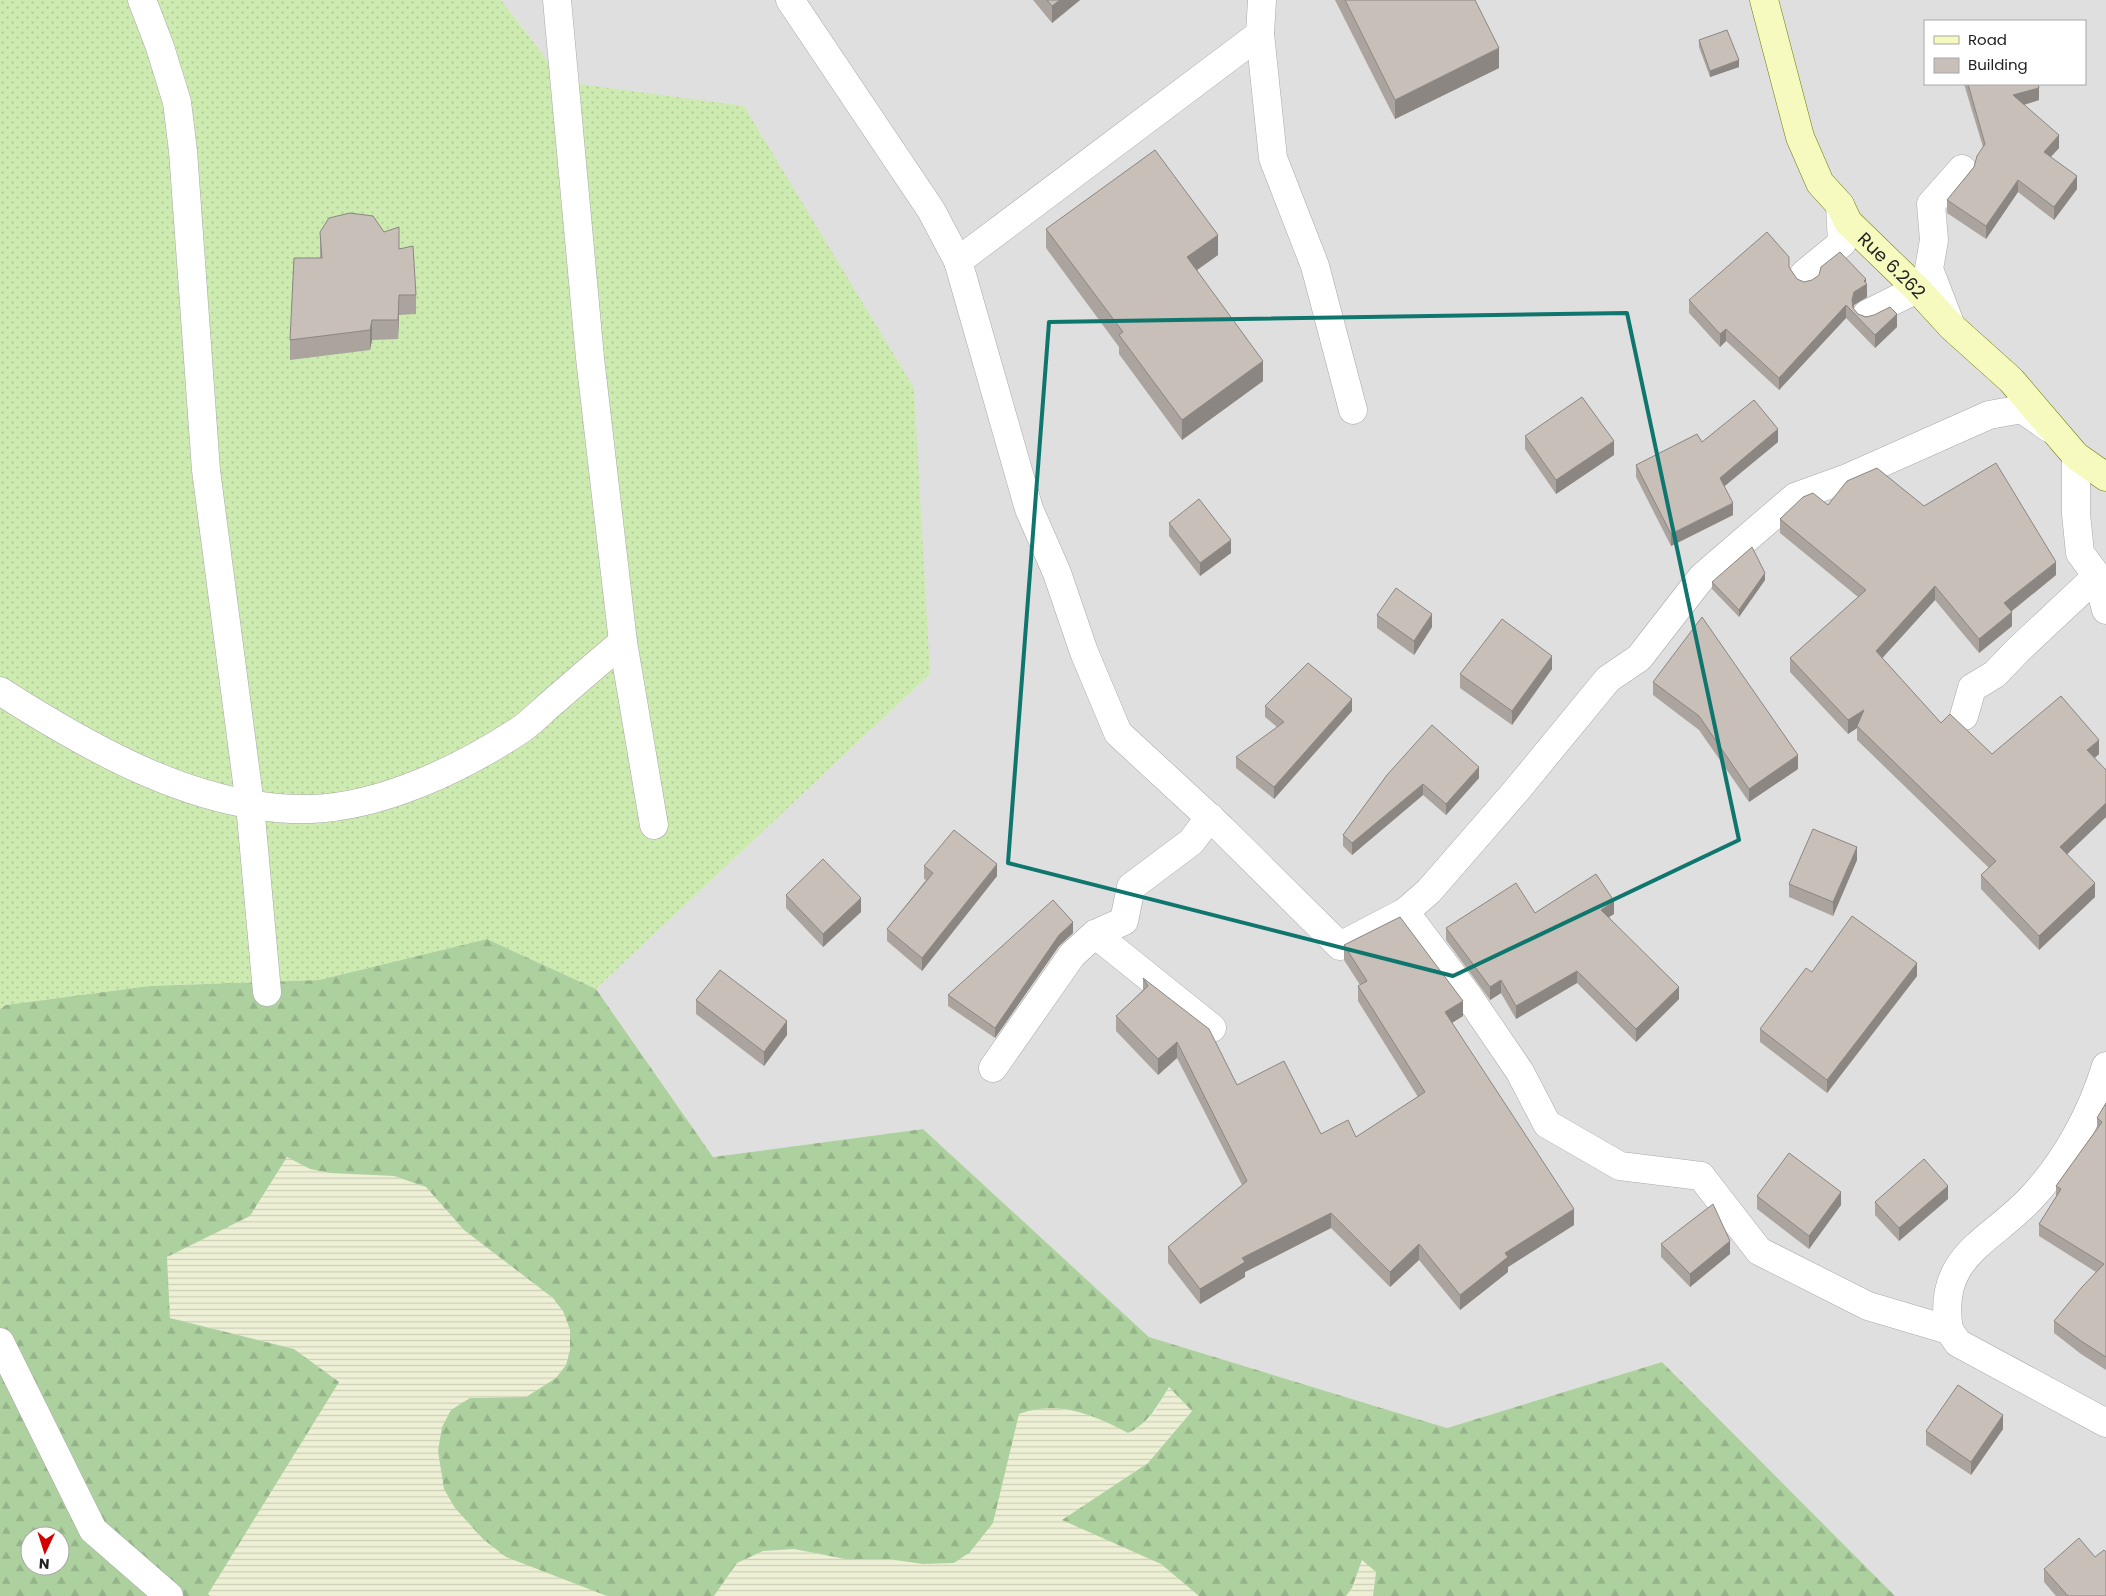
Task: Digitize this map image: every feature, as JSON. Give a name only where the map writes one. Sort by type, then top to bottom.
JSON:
[{"type":"street","points":[[142,0],[160,47],[177,102],[206,470],[250,805],[267,992]]},
{"type":"street","points":[[557,0],[590,358],[623,642],[654,825]]},
{"type":"street","points":[[790,0],[931,210],[958,261],[1029,509],[1057,573],[1084,652],[1118,733],[1210,817],[1340,946],[1405,912],[1429,891],[1516,791],[1608,680],[1639,658],[1702,577],[1795,497],[1845,479],[1989,415],[2022,409],[2068,446],[2080,553],[2097,576],[2106,610]]},
{"type":"street","points":[[1262,0],[1260,34],[1273,158],[1315,266],[1353,410]]},
{"type":"street","name":"Rue 6.262","points":[[1764,0],[1800,138],[1820,183],[1840,205],[1848,222],[1917,289],[1952,328],[2011,380],[2068,446],[2106,477]]},
{"type":"street","points":[[958,261],[1260,34]]},
{"type":"street","points":[[1952,328],[1929,269],[1934,240],[1931,204],[1962,169]]},
{"type":"street","points":[[1806,279],[1804,274],[1842,243],[1840,205]]},
{"type":"street","points":[[1867,314],[1917,289]]},
{"type":"street","points":[[1964,716],[1972,688],[1995,674],[2097,576]]},
{"type":"street","points":[[0,690],[48,722],[168,783],[250,805],[310,809],[371,800],[460,766],[521,729],[623,642]]},
{"type":"street","points":[[993,1068],[1072,955],[1095,934],[1124,921],[1131,887],[1191,842],[1210,817]]},
{"type":"street","points":[[1405,912],[1469,997],[1515,1064],[1547,1124],[1620,1166],[1701,1176],[1759,1251],[1868,1306],[1949,1330]]},
{"type":"street","points":[[1095,934],[1212,1028]]},
{"type":"street","points":[[2106,1066],[2086,1116],[2061,1160],[2034,1196],[1959,1263],[1948,1287],[1945,1310],[1949,1330],[1958,1343],[2106,1423]]},
{"type":"street","points":[[0,1342],[94,1530],[169,1596]]},
{"type":"highlighted area","points":[[1627,313],[1739,840],[1453,976],[1008,863],[1049,322]]},
{"type":"shaded area","points":[[501,0],[2106,0],[2106,1596],[1895,1596],[1662,1362],[1447,1428],[1149,1337],[923,1129],[713,1157],[596,989],[930,674],[564,82]]},
{"type":"green space","points":[[0,0],[501,0],[564,82],[744,106],[914,388],[930,674],[596,989],[487,939],[319,980],[149,986],[6,1005],[0,1009]]},
{"type":"green space","points":[[487,939],[596,989],[713,1157],[923,1129],[1149,1337],[1447,1428],[1662,1362],[1895,1596],[1373,1596],[1376,1572],[1362,1560],[1352,1588],[1346,1596],[1199,1596],[1161,1564],[1062,1520],[1148,1463],[1192,1411],[1169,1387],[1147,1419],[1128,1433],[1101,1420],[1075,1411],[1048,1408],[1019,1414],[993,1523],[970,1552],[954,1563],[923,1564],[888,1559],[845,1559],[794,1549],[763,1551],[737,1563],[714,1596],[607,1596],[506,1557],[483,1539],[455,1508],[444,1489],[438,1451],[442,1427],[451,1410],[470,1398],[526,1397],[556,1378],[566,1365],[570,1350],[570,1330],[563,1311],[553,1298],[464,1230],[426,1187],[394,1176],[330,1173],[310,1169],[287,1157],[250,1216],[167,1257],[170,1318],[294,1349],[339,1382],[208,1594],[210,1596],[0,1596],[0,1009],[6,1005],[149,986],[319,980]]},
{"type":"green space","points":[[286,1156],[310,1169],[330,1173],[394,1176],[426,1187],[464,1230],[553,1298],[563,1311],[570,1330],[570,1350],[566,1365],[556,1378],[526,1397],[470,1398],[607,1596],[210,1596],[208,1594],[294,1349],[170,1318],[167,1256],[250,1216]]},
{"type":"green space","points":[[1169,1387],[1192,1410],[1148,1463],[1063,1520],[1161,1564],[1199,1596],[714,1596],[737,1563],[763,1551],[794,1549],[845,1559],[888,1559],[923,1564],[993,1523],[1018,1414],[1037,1408],[1056,1408],[1097,1416],[1128,1433],[1138,1428],[1156,1410]]},
{"type":"green space","points":[[1362,1560],[1376,1572],[1373,1596],[1346,1596],[1352,1588]]},
{"type":"building","points":[[1047,0],[1060,0],[1052,6]]},
{"type":"building","points":[[1345,0],[1475,0],[1499,48],[1395,100]]},
{"type":"building","points":[[1727,30],[1739,60],[1710,71],[1699,40]]},
{"type":"building","points":[[1968,85],[2038,85],[2039,88],[2013,95],[2059,135],[2044,152],[2077,176],[2054,207],[2018,180],[1986,226],[1947,200],[1974,167],[1977,156],[1985,144]]},
{"type":"building","points":[[1155,150],[1218,235],[1187,257],[1263,361],[1182,420],[1119,335],[1123,332],[1046,229]]},
{"type":"building","points":[[350,213],[373,216],[384,232],[399,227],[399,249],[413,246],[416,295],[399,295],[398,320],[372,320],[370,330],[290,340],[294,258],[322,258],[320,232],[329,218]]},
{"type":"building","points":[[1767,232],[1789,257],[1789,267],[1797,279],[1804,282],[1812,280],[1819,275],[1821,267],[1840,252],[1866,279],[1864,281],[1867,284],[1854,292],[1852,300],[1853,308],[1858,314],[1866,317],[1890,307],[1897,314],[1875,335],[1846,305],[1779,378],[1726,329],[1720,334],[1689,300]]},
{"type":"building","points":[[1582,397],[1614,441],[1556,480],[1525,436]]},
{"type":"building","points":[[1754,400],[1778,429],[1720,478],[1733,503],[1671,534],[1636,465],[1697,434],[1702,442]]},
{"type":"building","points":[[1996,463],[2056,562],[2004,603],[2012,612],[1979,639],[1935,586],[1876,651],[1941,723],[1950,714],[1992,754],[2061,696],[2099,740],[2087,750],[2106,770],[2106,803],[2060,847],[2095,883],[2039,936],[1981,875],[1996,861],[1857,726],[1864,710],[1848,720],[1790,658],[1866,590],[1780,519],[1803,497],[1813,493],[1828,505],[1847,481],[1877,468],[1924,506]]},
{"type":"building","points":[[1199,499],[1231,540],[1200,563],[1169,523]]},
{"type":"building","points":[[1752,547],[1765,573],[1739,610],[1712,582]]},
{"type":"building","points":[[1396,588],[1432,614],[1414,641],[1377,615]]},
{"type":"building","points":[[1702,617],[1798,755],[1749,789],[1699,716],[1653,682]]},
{"type":"building","points":[[1502,619],[1552,656],[1512,711],[1460,674]]},
{"type":"building","points":[[1308,663],[1352,699],[1274,787],[1236,757],[1284,722],[1265,706]]},
{"type":"building","points":[[1432,725],[1479,767],[1446,804],[1423,784],[1352,843],[1343,835],[1387,775]]},
{"type":"building","points":[[1813,829],[1857,847],[1833,902],[1789,884]]},
{"type":"building","points":[[954,830],[997,864],[922,958],[887,929],[933,873],[924,866]]},
{"type":"building","points":[[823,859],[861,898],[823,934],[786,895]]},
{"type":"building","points":[[1596,874],[1614,901],[1601,910],[1679,987],[1636,1029],[1577,971],[1516,1006],[1501,980],[1490,987],[1446,928],[1516,883],[1535,913]]},
{"type":"building","points":[[1053,900],[1073,922],[1059,935],[995,1028],[948,995]]},
{"type":"building","points":[[1852,916],[1917,963],[1827,1080],[1760,1029],[1806,968],[1812,972]]},
{"type":"building","points":[[1400,917],[1463,1001],[1445,1012],[1574,1209],[1505,1253],[1508,1257],[1460,1295],[1419,1244],[1390,1272],[1331,1213],[1242,1258],[1245,1262],[1200,1289],[1168,1247],[1247,1181],[1177,1042],[1158,1059],[1116,1016],[1148,986],[1143,978],[1209,1029],[1237,1085],[1284,1061],[1321,1134],[1348,1120],[1356,1137],[1425,1092],[1358,986],[1367,981],[1344,945]]},
{"type":"building","points":[[720,970],[787,1021],[764,1052],[696,1000]]},
{"type":"building","points":[[2106,1103],[2106,1357],[2054,1321],[2104,1264],[2039,1224],[2061,1189],[2056,1186],[2102,1122],[2097,1118]]},
{"type":"building","points":[[1789,1153],[1841,1192],[1809,1236],[1757,1196]]},
{"type":"building","points":[[1924,1159],[1948,1186],[1899,1228],[1875,1202]]},
{"type":"building","points":[[1713,1204],[1730,1241],[1690,1274],[1661,1244]]},
{"type":"building","points":[[1958,1385],[2003,1415],[1971,1462],[1926,1431]]},
{"type":"building","points":[[2079,1538],[2095,1557],[2104,1550],[2106,1552],[2106,1596],[2068,1596],[2044,1569]]}]
